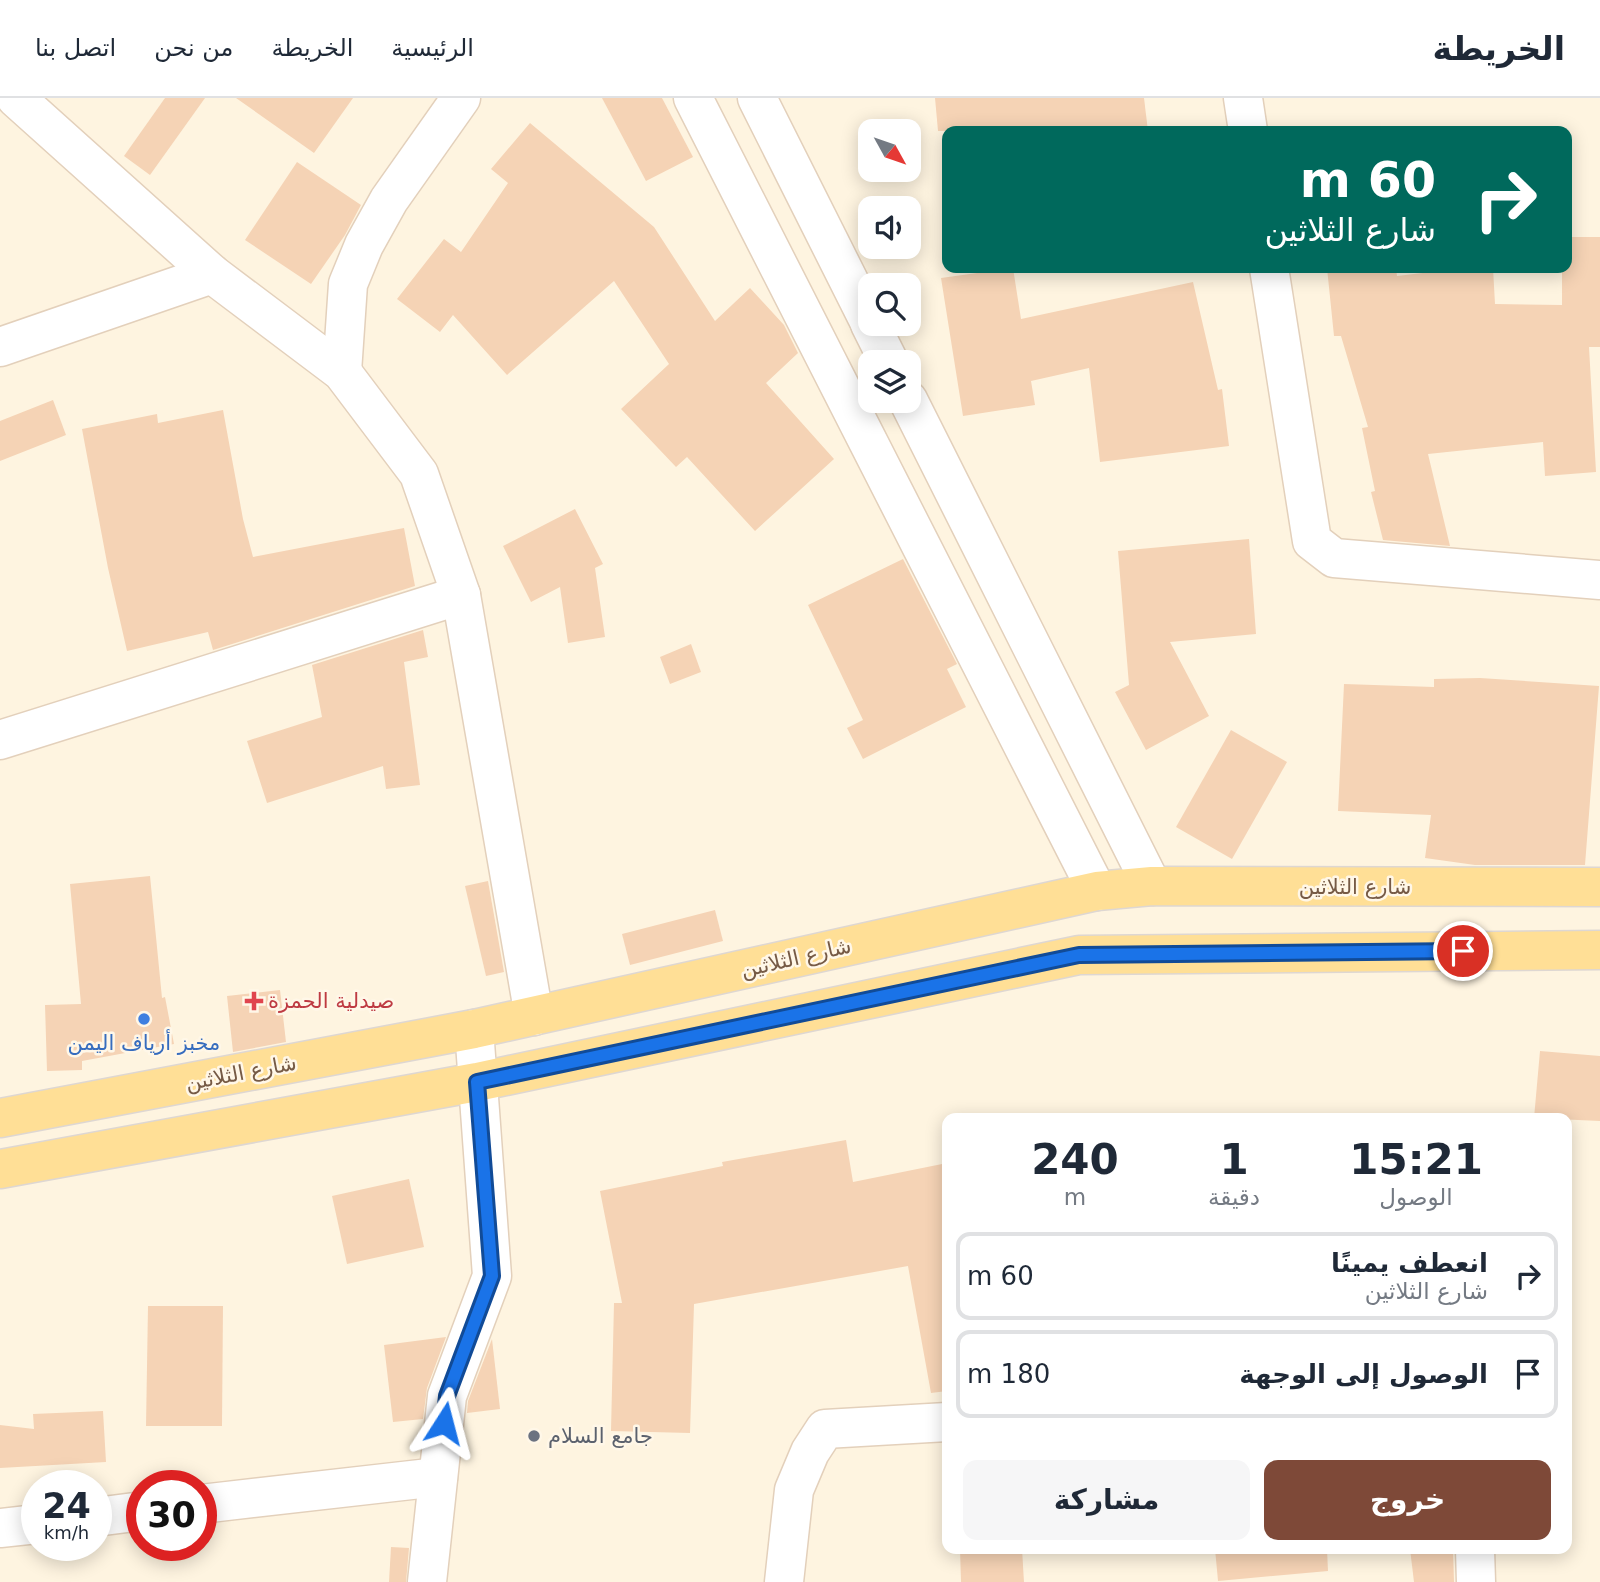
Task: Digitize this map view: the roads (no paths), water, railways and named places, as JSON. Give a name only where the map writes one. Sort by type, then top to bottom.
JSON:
[{"type":"main road","name":"شارع الثلاثين","points":[[0,1118],[474,1029],[1097,891],[1152,886],[1600,887]]},
{"type":"main road","points":[[0,1169],[477,1082],[1079,955],[1600,950]]},
{"type":"street","points":[[16,98],[212,274],[342,372],[419,474],[461,595],[534,1016]]},
{"type":"street","points":[[342,372],[348,284],[363,245],[389,200],[461,98]]},
{"type":"street","points":[[694,98],[1097,891]]},
{"type":"street","points":[[757,98],[858,300]]},
{"type":"street","points":[[1243,98],[1247,126]]},
{"type":"street","points":[[1270,273],[1312,541],[1334,558],[1600,580]]},
{"type":"street","points":[[0,347],[212,274]]},
{"type":"street","points":[[915,413],[1152,886]]},
{"type":"street","points":[[0,740],[461,595]]},
{"type":"street","points":[[427,1582],[447,1396],[492,1276],[474,1029]]},
{"type":"street","points":[[784,1582],[794,1490],[810,1452],[825,1429],[942,1422]]},
{"type":"street","points":[[217,1502],[438,1477]]},
{"type":"street","points":[[0,1528],[21,1526]]},
{"type":"street","points":[[1475,1554],[1476,1582]]},
{"type":"place","name":"صيدلية الحمزة","points":[[254,1001]]},
{"type":"place","name":"مخبز أرياف اليمن","points":[[144,1019]]},
{"type":"place","name":"جامع السلام","points":[[534,1436]]}]
